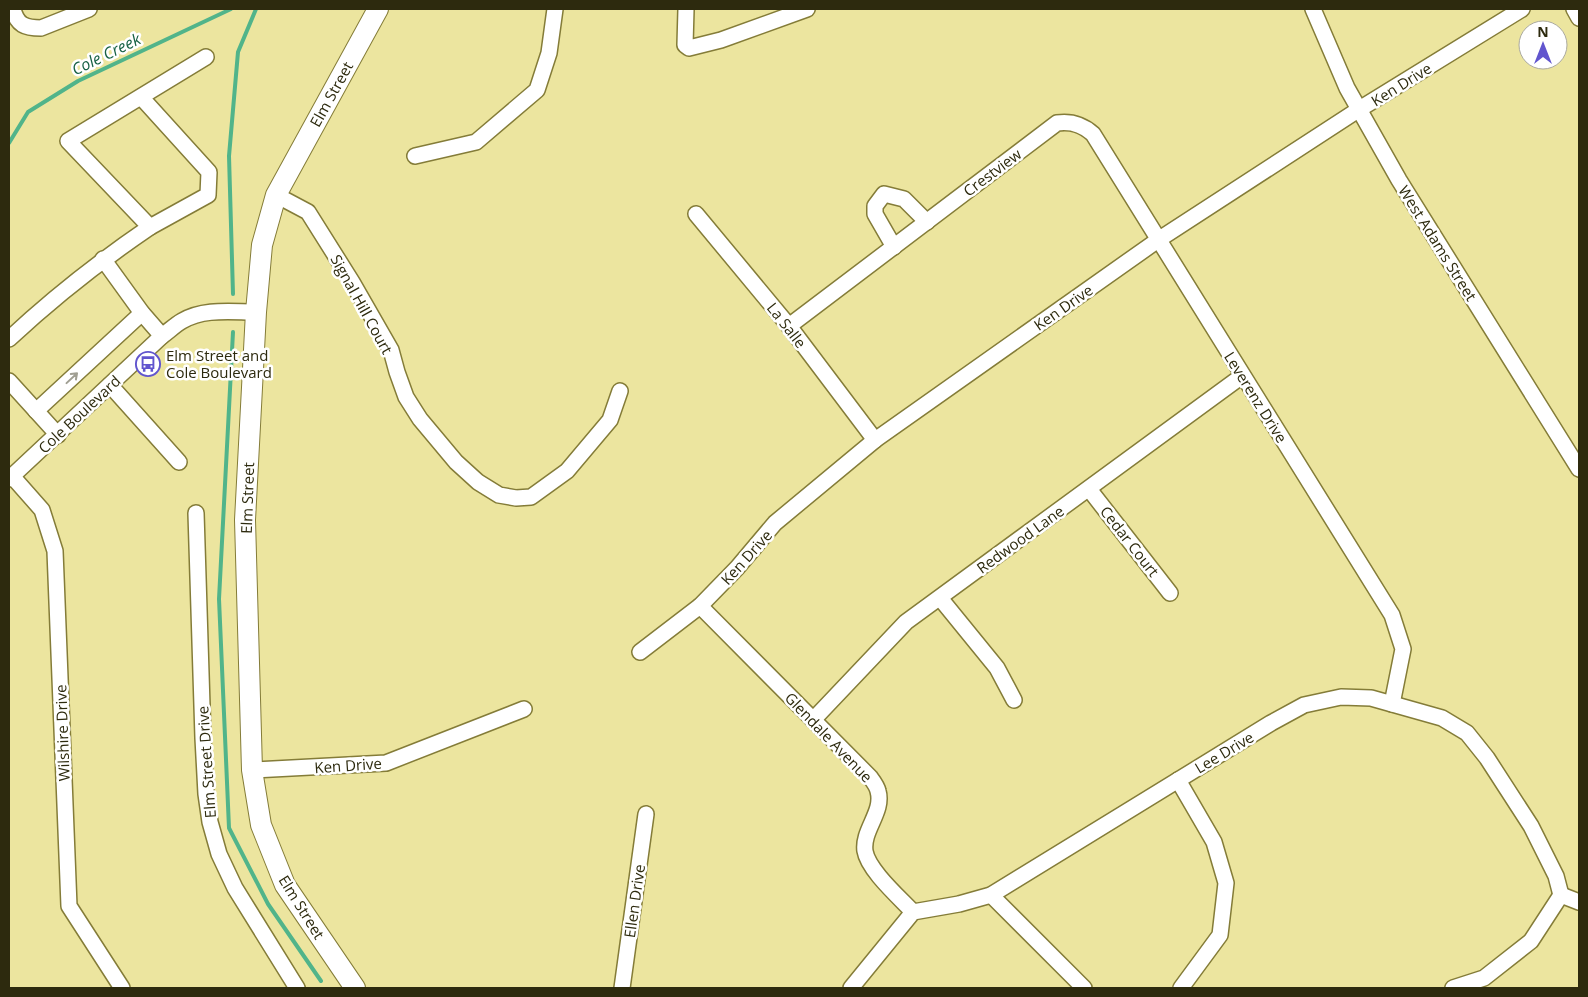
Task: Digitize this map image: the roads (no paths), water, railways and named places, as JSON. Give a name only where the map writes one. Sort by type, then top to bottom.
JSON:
[{"type":"main road","name":"Elm Street","points":[[348,986],[284,885],[261,825],[252,770],[245,520],[256,312],[262,245],[276,195],[378,9]]},
{"type":"street","points":[[13,9],[19,23],[25,27],[33,28],[41,28],[89,9]]},
{"type":"street","points":[[415,156],[476,142],[537,90],[549,53],[555,9]]},
{"type":"street","points":[[686,9],[685,45],[689,48],[721,40],[807,9]]},
{"type":"street","name":"West Adams Street","points":[[1313,9],[1358,110],[1399,180],[1579,469]]},
{"type":"street","name":"Ken Drive","points":[[640,652],[700,606],[737,568],[775,523],[875,440],[1158,240],[1358,110],[1522,9]]},
{"type":"street","points":[[1574,9],[1579,18]]},
{"type":"street","points":[[150,227],[68,141],[206,57]]},
{"type":"street","points":[[9,339],[37,313],[103,259],[150,227],[208,195],[209,172],[141,97]]},
{"type":"street","name":"Leverenz Drive","points":[[1057,123],[1068,121],[1078,124],[1093,134],[1392,615],[1403,649],[1392,704]]},
{"type":"street","name":"Crestview","points":[[789,326],[1057,123]]},
{"type":"street","points":[[894,247],[876,214],[875,206],[884,194],[904,199],[927,222]]},
{"type":"street","name":"Signal Hill Court","points":[[276,195],[308,212],[391,350],[406,397],[420,419],[456,462],[478,482],[499,495],[516,498],[531,497],[566,471],[610,420],[620,391]]},
{"type":"street","name":"La Salle","points":[[696,214],[789,326],[875,440]]},
{"type":"street","points":[[103,259],[142,313],[162,336]]},
{"type":"street","name":"Cole Boulevard","points":[[10,478],[162,336],[182,321],[196,315],[211,312],[256,312]]},
{"type":"street","points":[[36,411],[142,313]]},
{"type":"street","name":"Redwood Lane","points":[[813,720],[906,622],[1242,376]]},
{"type":"street","points":[[9,381],[58,435]]},
{"type":"street","points":[[110,385],[179,462]]},
{"type":"street","name":"Wilshire Drive","points":[[10,478],[42,510],[54,551],[69,906],[122,988]]},
{"type":"street","name":"Cedar Court","points":[[1089,489],[1170,593]]},
{"type":"street","name":"Elm Street Drive","points":[[196,513],[203,738],[206,794],[210,822],[219,854],[235,888],[297,988]]},
{"type":"street","points":[[940,598],[997,668],[1014,700]]},
{"type":"street","name":"Glendale Avenue","points":[[700,606],[870,777],[878,791],[878,805],[865,838],[865,852],[880,878],[913,912]]},
{"type":"street","name":"Lee Drive","points":[[913,912],[958,904],[991,895],[1304,705],[1341,697],[1371,698],[1442,718],[1467,734],[1486,758],[1531,826],[1556,876],[1561,895]]},
{"type":"street","name":"Ken Drive","points":[[252,770],[386,763],[524,709]]},
{"type":"street","points":[[1178,780],[1214,842],[1226,883],[1220,935],[1182,988]]},
{"type":"street","name":"Ellen Drive","points":[[622,988],[646,814]]},
{"type":"street","points":[[991,895],[1084,988]]},
{"type":"street","points":[[1452,988],[1484,978],[1531,941],[1561,895],[1579,902]]},
{"type":"street","points":[[852,988],[913,912]]},
{"type":"waterway","name":"Cole Creek","points":[[9,143],[28,112],[78,81],[231,9]]},
{"type":"waterway","points":[[233,294],[229,156],[238,52],[256,9]]},
{"type":"waterway","points":[[233,332],[219,599],[229,828],[268,904],[321,981]]},
{"type":"place","name":"Elm Street and Cole Boulevard","points":[[148,364]]}]
